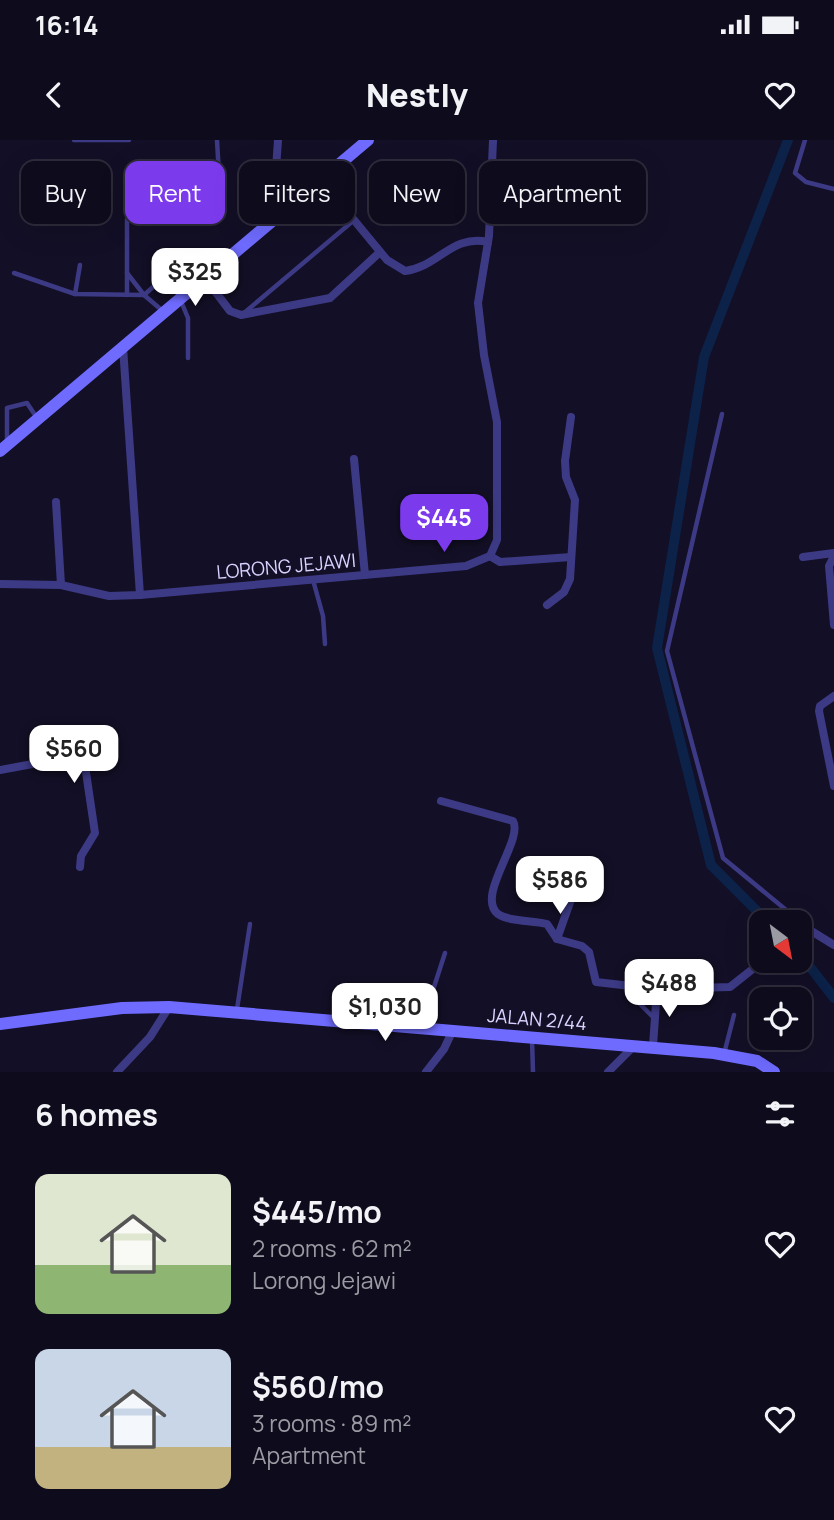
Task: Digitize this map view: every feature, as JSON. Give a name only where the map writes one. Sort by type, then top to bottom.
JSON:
[{"type":"street","points":[[277,161],[278,140]]},
{"type":"street","points":[[343,161],[368,140]]},
{"type":"street","points":[[492,161],[493,140]]},
{"type":"street","points":[[355,223],[389,262],[405,271],[424,266],[464,241],[488,242]]},
{"type":"street","points":[[4,448],[269,224]]},
{"type":"street","points":[[489,224],[478,303],[484,355],[497,422],[497,540],[490,556],[500,562],[570,557]]},
{"type":"street","points":[[205,278],[230,311],[241,315],[330,298],[380,252]]},
{"type":"street","points":[[123,347],[141,595]]},
{"type":"street","points":[[547,606],[568,586],[575,500],[566,477],[565,461],[571,417]]},
{"type":"street","points":[[354,459],[365,575]]},
{"type":"street","points":[[56,502],[61,585]]},
{"type":"street","points":[[803,556],[834,554],[829,566],[834,625]]},
{"type":"street","name":"LORONG JEJAWI","points":[[0,584],[61,585],[109,596],[141,595],[466,566],[490,556]]},
{"type":"street","points":[[834,696],[822,703],[819,711],[834,786]]},
{"type":"street","points":[[0,770],[76,756],[84,759],[95,833],[81,856],[80,867]]},
{"type":"street","points":[[441,801],[515,823],[497,877],[492,902],[495,909],[501,916],[547,923],[557,939],[582,946],[589,952],[596,982],[657,989],[732,987],[749,973]]},
{"type":"street","points":[[557,939],[573,894]]},
{"type":"street","points":[[812,931],[834,945]]},
{"type":"street","points":[[653,1046],[657,989]]},
{"type":"street","points":[[117,1072],[150,1037],[169,1007]]},
{"type":"street","name":"JALAN 2/44","points":[[0,1024],[122,1008],[169,1007],[452,1032],[653,1046],[724,1054],[757,1061],[774,1072]]},
{"type":"street","points":[[426,1072],[444,1049],[452,1032]]},
{"type":"street","points":[[608,1072],[634,1046]]},
{"type":"lane","points":[[74,140],[129,140]]},
{"type":"lane","points":[[217,140],[218,161]]},
{"type":"lane","points":[[805,140],[795,173],[806,181],[834,189]]},
{"type":"lane","points":[[127,224],[127,295]]},
{"type":"lane","points":[[241,315],[349,224]]},
{"type":"lane","points":[[75,294],[80,265]]},
{"type":"lane","points":[[14,273],[75,294],[144,295],[161,280],[168,278],[173,282],[188,318],[188,358]]},
{"type":"lane","points":[[127,273],[144,295],[164,312]]},
{"type":"lane","points":[[4,448],[6,408],[27,403],[38,419]]},
{"type":"lane","points":[[722,414],[667,651],[723,858],[785,910]]},
{"type":"lane","points":[[313,579],[323,616],[325,644]]},
{"type":"lane","points":[[236,1013],[250,924]]},
{"type":"lane","points":[[429,1030],[433,990],[445,953]]},
{"type":"lane","points":[[635,987],[635,999],[655,1019]]},
{"type":"lane","points":[[724,1054],[734,1014]]},
{"type":"lane","points":[[533,1038],[533,1072]]},
{"type":"waterway","points":[[756,910],[711,865],[657,648],[704,357],[788,140]]},
{"type":"waterway","points":[[812,970],[834,998]]}]
